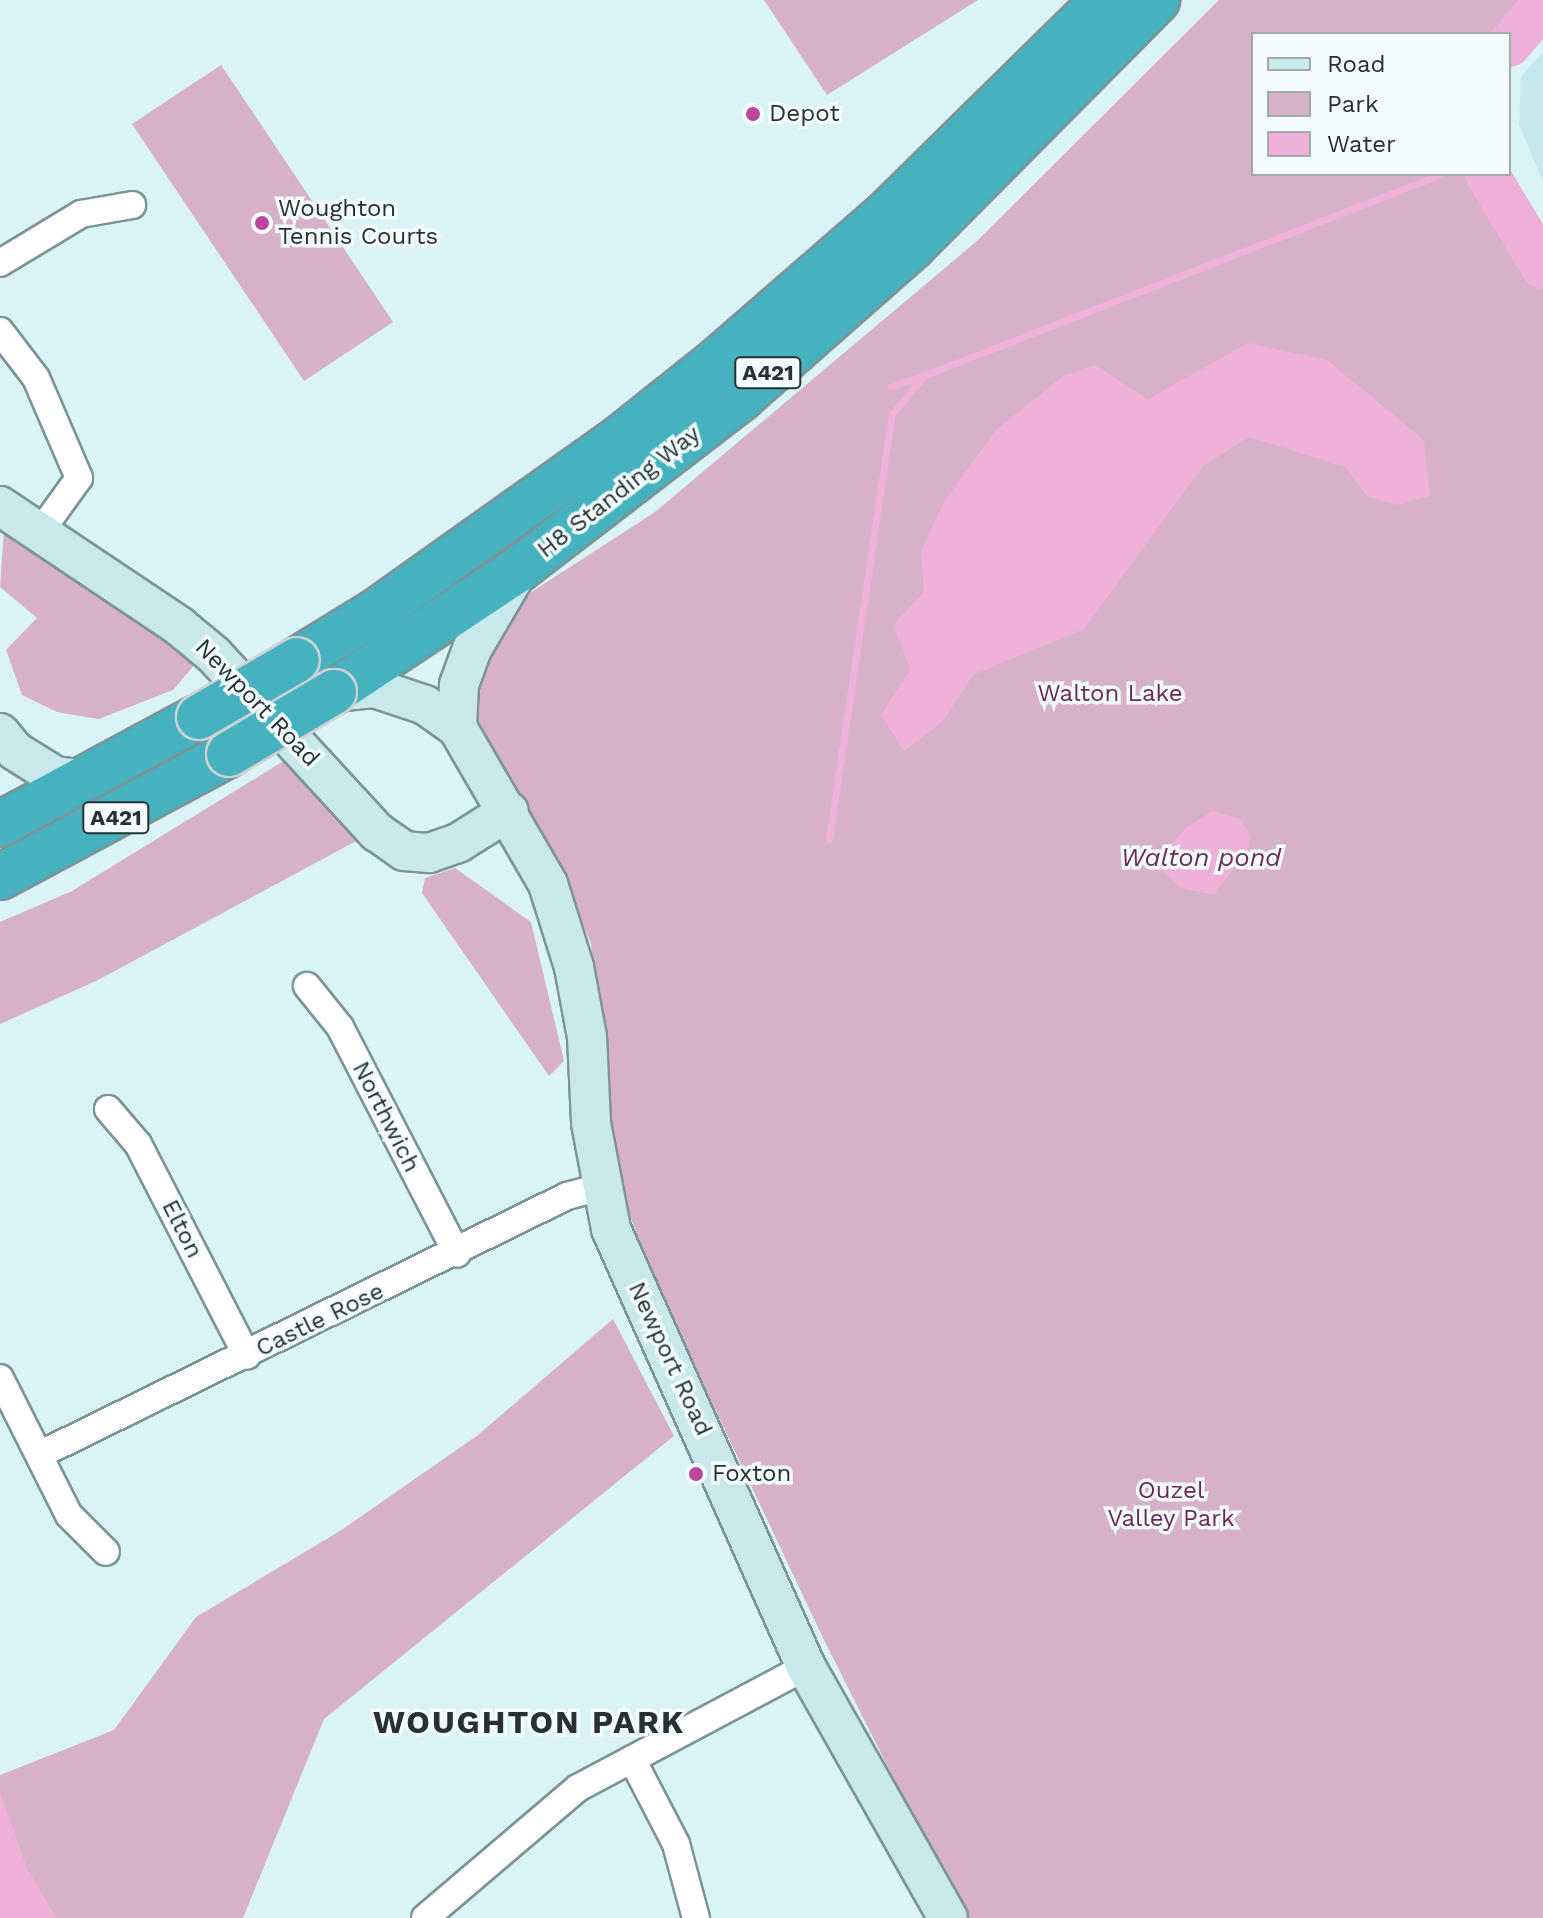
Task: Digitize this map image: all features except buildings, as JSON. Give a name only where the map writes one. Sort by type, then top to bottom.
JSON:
[{"type":"highway","name":"H8 Standing Way","points":[[0,824],[199,717],[377,611],[593,457],[717,361],[884,216],[1104,0]]},
{"type":"highway","name":"H8 Standing Way","points":[[0,877],[229,754],[334,692],[519,569],[742,397],[912,247],[1157,0]]},
{"type":"street","points":[[0,263],[81,214],[132,205]]},
{"type":"street","points":[[0,331],[36,378],[79,478],[40,532]]},
{"type":"street","name":"Newport Road","points":[[0,506],[179,626],[214,655],[377,832],[404,851],[429,853],[458,843],[509,811]]},
{"type":"street","points":[[457,727],[459,685],[472,649],[519,569]]},
{"type":"street","points":[[334,692],[374,688],[425,705],[457,727]]},
{"type":"street","name":"Newport Road","points":[[457,727],[509,811],[548,884],[574,967],[587,1037],[601,1187],[620,1252],[806,1667],[948,1918]]},
{"type":"street","points":[[0,733],[15,751],[55,776],[86,780]]},
{"type":"street","name":"Northwich","points":[[307,986],[340,1027],[457,1254]]},
{"type":"street","name":"Elton","points":[[108,1109],[138,1144],[247,1356]]},
{"type":"street","name":"Castle Rose","points":[[39,1455],[457,1254],[567,1196],[601,1187]]},
{"type":"street","points":[[0,1378],[69,1515],[106,1552]]},
{"type":"street","points":[[425,1918],[544,1812],[632,1759],[806,1667]]},
{"type":"street","points":[[632,1759],[676,1844],[696,1918]]},
{"type":"shaded area","points":[[1543,52],[1543,181],[1519,125],[1521,77]]},
{"type":"green space","points":[[764,0],[978,0],[827,95]]},
{"type":"green space","name":"Walton Lake","points":[[1219,0],[1543,0],[1511,42],[1511,32],[1251,32],[1251,176],[1488,176],[1543,267],[1543,1918],[964,1918],[823,1638],[662,1297],[618,1186],[607,1137],[591,943],[550,849],[485,742],[477,715],[475,687],[516,602],[655,512],[977,241]]},
{"type":"green space","name":"Woughton Tennis Courts","points":[[221,65],[393,322],[304,381],[132,124]]},
{"type":"green space","points":[[4,529],[168,632],[196,663],[173,690],[99,719],[57,712],[22,695],[6,650],[37,618],[0,587]]},
{"type":"green space","points":[[287,759],[358,840],[96,981],[0,1024],[0,922],[72,891]]},
{"type":"green space","points":[[455,868],[531,922],[564,1061],[549,1076],[422,893],[425,878]]},
{"type":"green space","points":[[613,1319],[674,1436],[324,1719],[243,1918],[0,1918],[0,1775],[114,1730],[196,1617],[340,1531],[478,1435]]},
{"type":"water","name":"Walton Lake","points":[[1248,343],[1327,360],[1424,440],[1430,496],[1396,505],[1367,496],[1345,467],[1249,437],[1203,466],[1084,629],[973,675],[943,721],[904,751],[881,715],[910,669],[893,625],[924,592],[921,552],[943,503],[996,430],[1063,376],[1095,365],[1148,399]]},
{"type":"water","name":"Walton pond","points":[[1213,811],[1241,819],[1250,835],[1249,848],[1214,895],[1181,888],[1153,863],[1187,827]]},
{"type":"water","points":[[0,1792],[27,1868],[56,1918],[0,1918]]},
{"type":"waterway","points":[[1511,43],[1543,5]]},
{"type":"waterway","points":[[829,839],[892,414],[925,375],[1437,176]]},
{"type":"waterway","points":[[1488,176],[1543,267]]},
{"type":"waterway","points":[[891,386],[923,376]]},
{"type":"place","name":"Depot","points":[[753,114]]},
{"type":"place","name":"Woughton Tennis Courts","points":[[262,223]]},
{"type":"place","name":"Foxton","points":[[696,1474]]},
{"type":"district","name":"WOUGHTON PARK","points":[[529,1722]]},
{"type":"park label","name":"Ouzel Valley Park","points":[[1171,1505]]}]
